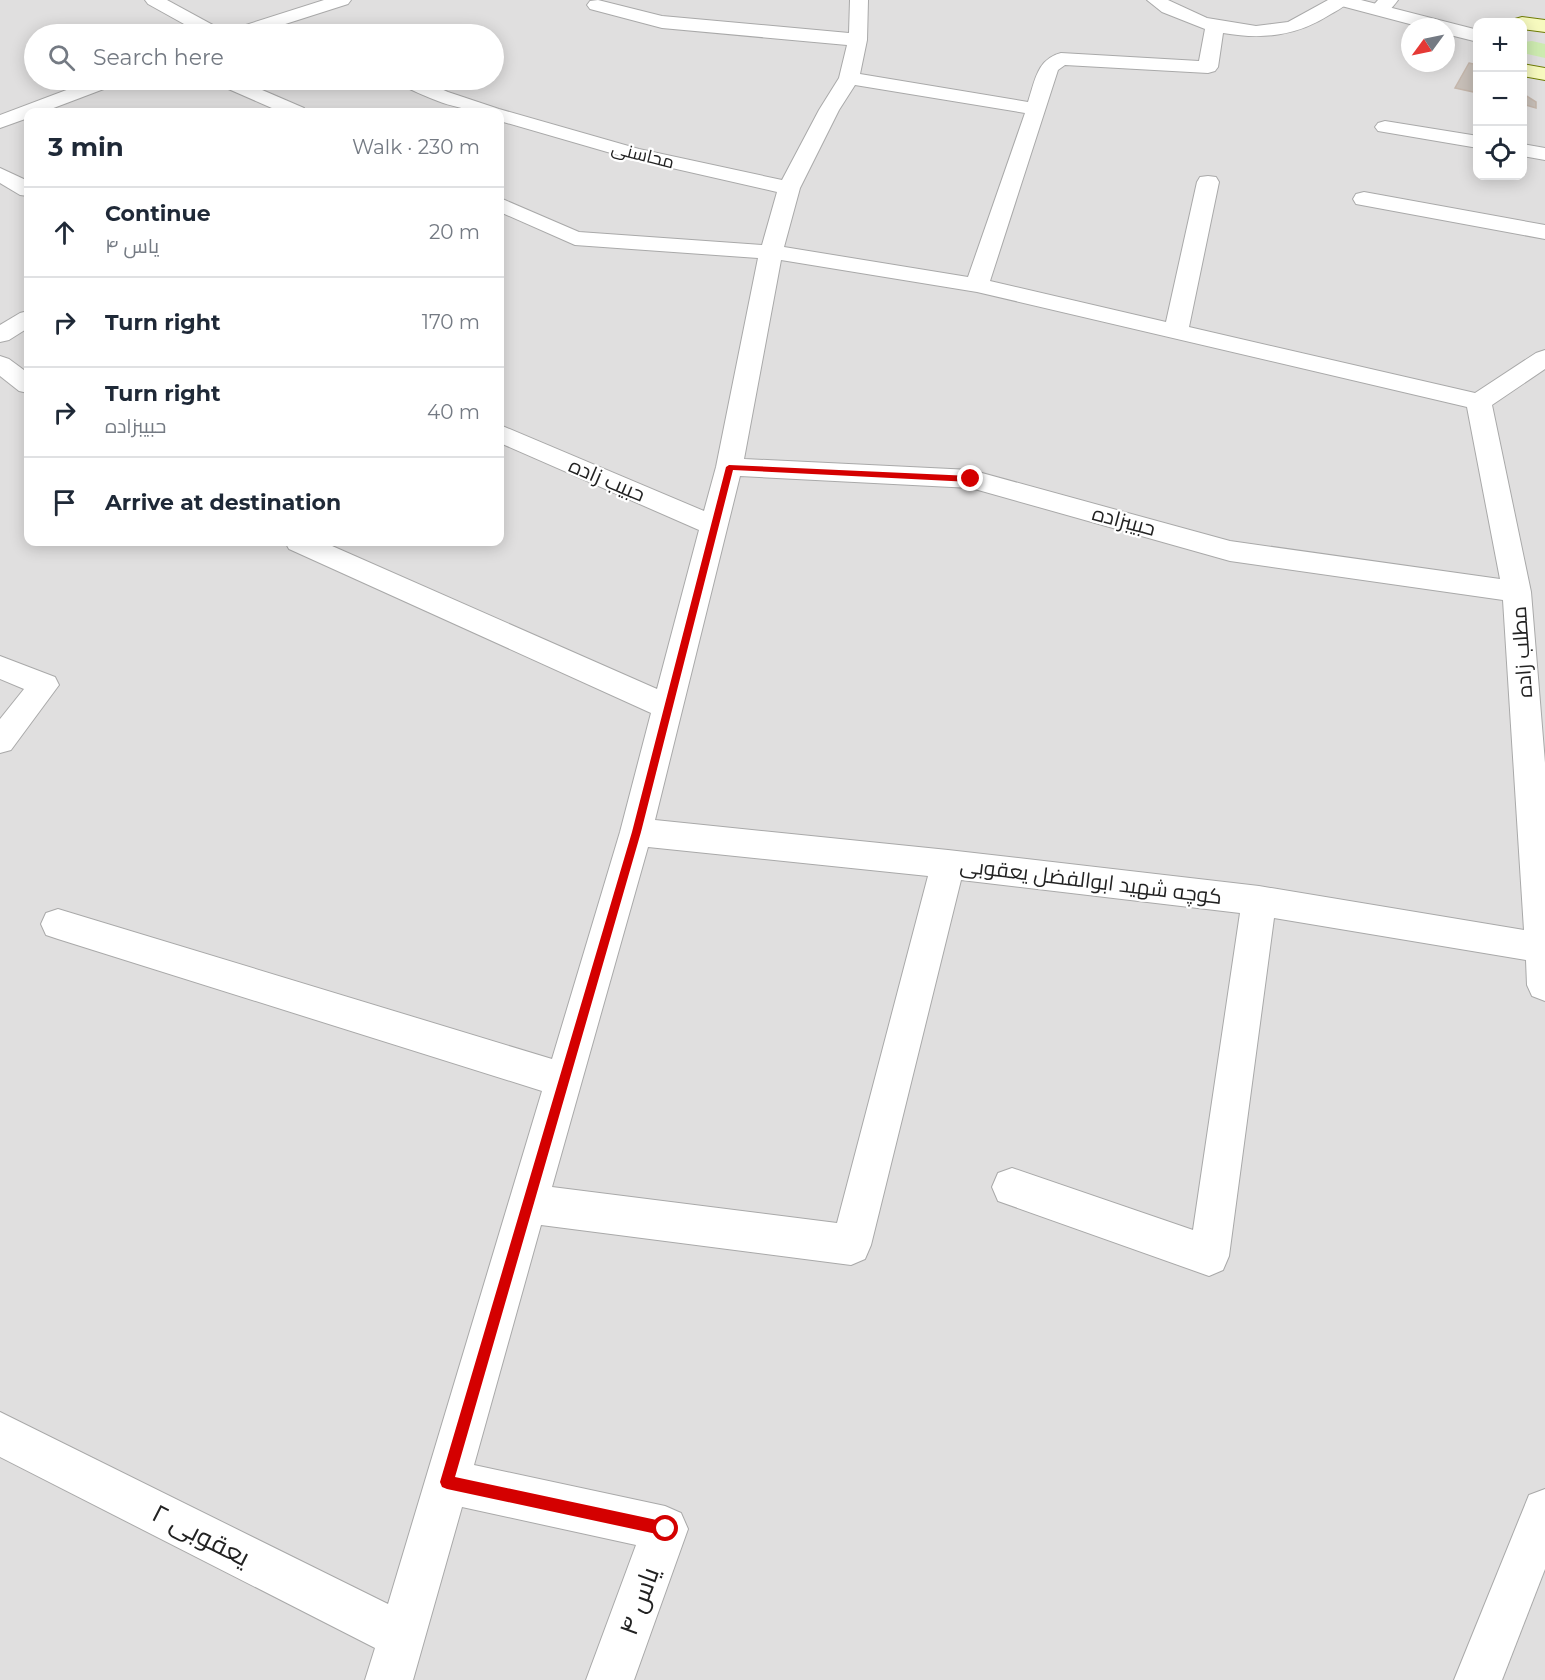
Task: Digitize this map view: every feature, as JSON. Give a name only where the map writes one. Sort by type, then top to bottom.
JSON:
[{"type":"main road","points":[[1527,24],[1545,26]]},
{"type":"main road","points":[[1527,71],[1545,74]]},
{"type":"street","points":[[153,0],[197,24]]},
{"type":"street","points":[[269,24],[342,0]]},
{"type":"street","points":[[389,1680],[636,832],[729,467],[771,252],[789,188],[829,110],[849,78],[858,40],[859,0]]},
{"type":"street","points":[[1156,0],[1166,8],[1215,25],[1255,33],[1288,28],[1340,0],[1384,5],[1419,18]]},
{"type":"street","points":[[596,5],[662,22],[858,40]]},
{"type":"street","points":[[288,18],[299,24]]},
{"type":"street","points":[[977,285],[1049,67],[1061,59],[1208,67],[1215,25]]},
{"type":"street","points":[[1455,30],[1473,35]]},
{"type":"street","points":[[849,78],[1036,109]]},
{"type":"street","points":[[38,108],[84,90]]},
{"type":"street","points":[[247,90],[288,108]]},
{"type":"street","points":[[428,90],[478,108]]},
{"type":"street","points":[[0,122],[23,114],[8,101]]},
{"type":"street","name":"محاسنی","points":[[504,116],[635,154],[789,188]]},
{"type":"street","points":[[1385,127],[1473,141]]},
{"type":"street","points":[[1527,151],[1545,154]]},
{"type":"street","points":[[0,174],[24,188]]},
{"type":"street","points":[[1176,331],[1208,182]]},
{"type":"street","points":[[1364,199],[1545,232]]},
{"type":"street","points":[[504,206],[575,238],[771,252],[977,285],[1479,402],[1545,358]]},
{"type":"street","points":[[0,335],[24,320]]},
{"type":"street","points":[[0,364],[24,382]]},
{"type":"street","name":"مطلب زاده","points":[[1479,402],[1517,592],[1545,984]]},
{"type":"street","name":"حبیب زاده","points":[[504,435],[714,526]]},
{"type":"street","name":"حبیبزاده","points":[[729,467],[971,479],[1230,551],[1517,592]]},
{"type":"street","points":[[309,546],[668,707]]},
{"type":"street","points":[[0,667],[44,686],[0,741]]},
{"type":"street","name":"کوچه شهید ابوالفضل یعقوبی","points":[[636,832],[948,864],[1259,901],[1543,948]]},
{"type":"street","points":[[528,1204],[851,1245],[948,864]]},
{"type":"street","points":[[1012,1187],[1209,1256],[1259,901]]},
{"type":"street","points":[[58,924],[564,1080]]},
{"type":"street","name":"یعقوبی ۲","points":[[0,1434],[403,1637]]},
{"type":"street","name":"یاس ۴","points":[[447,1482],[666,1529],[610,1680]]},
{"type":"street","points":[[1478,1680],[1545,1511]]},
{"type":"shaded area","points":[[0,0],[1545,0],[1545,1680],[0,1680]]},
{"type":"green space","points":[[1527,42],[1545,44],[1545,58],[1527,54]]},
{"type":"building","points":[[1469,63],[1473,64],[1473,92],[1455,88]]},
{"type":"building","points":[[1527,96],[1536,102],[1536,108],[1527,105]]},
{"type":"route","points":[[666,1529],[447,1482],[636,832],[729,467],[971,479]]}]
